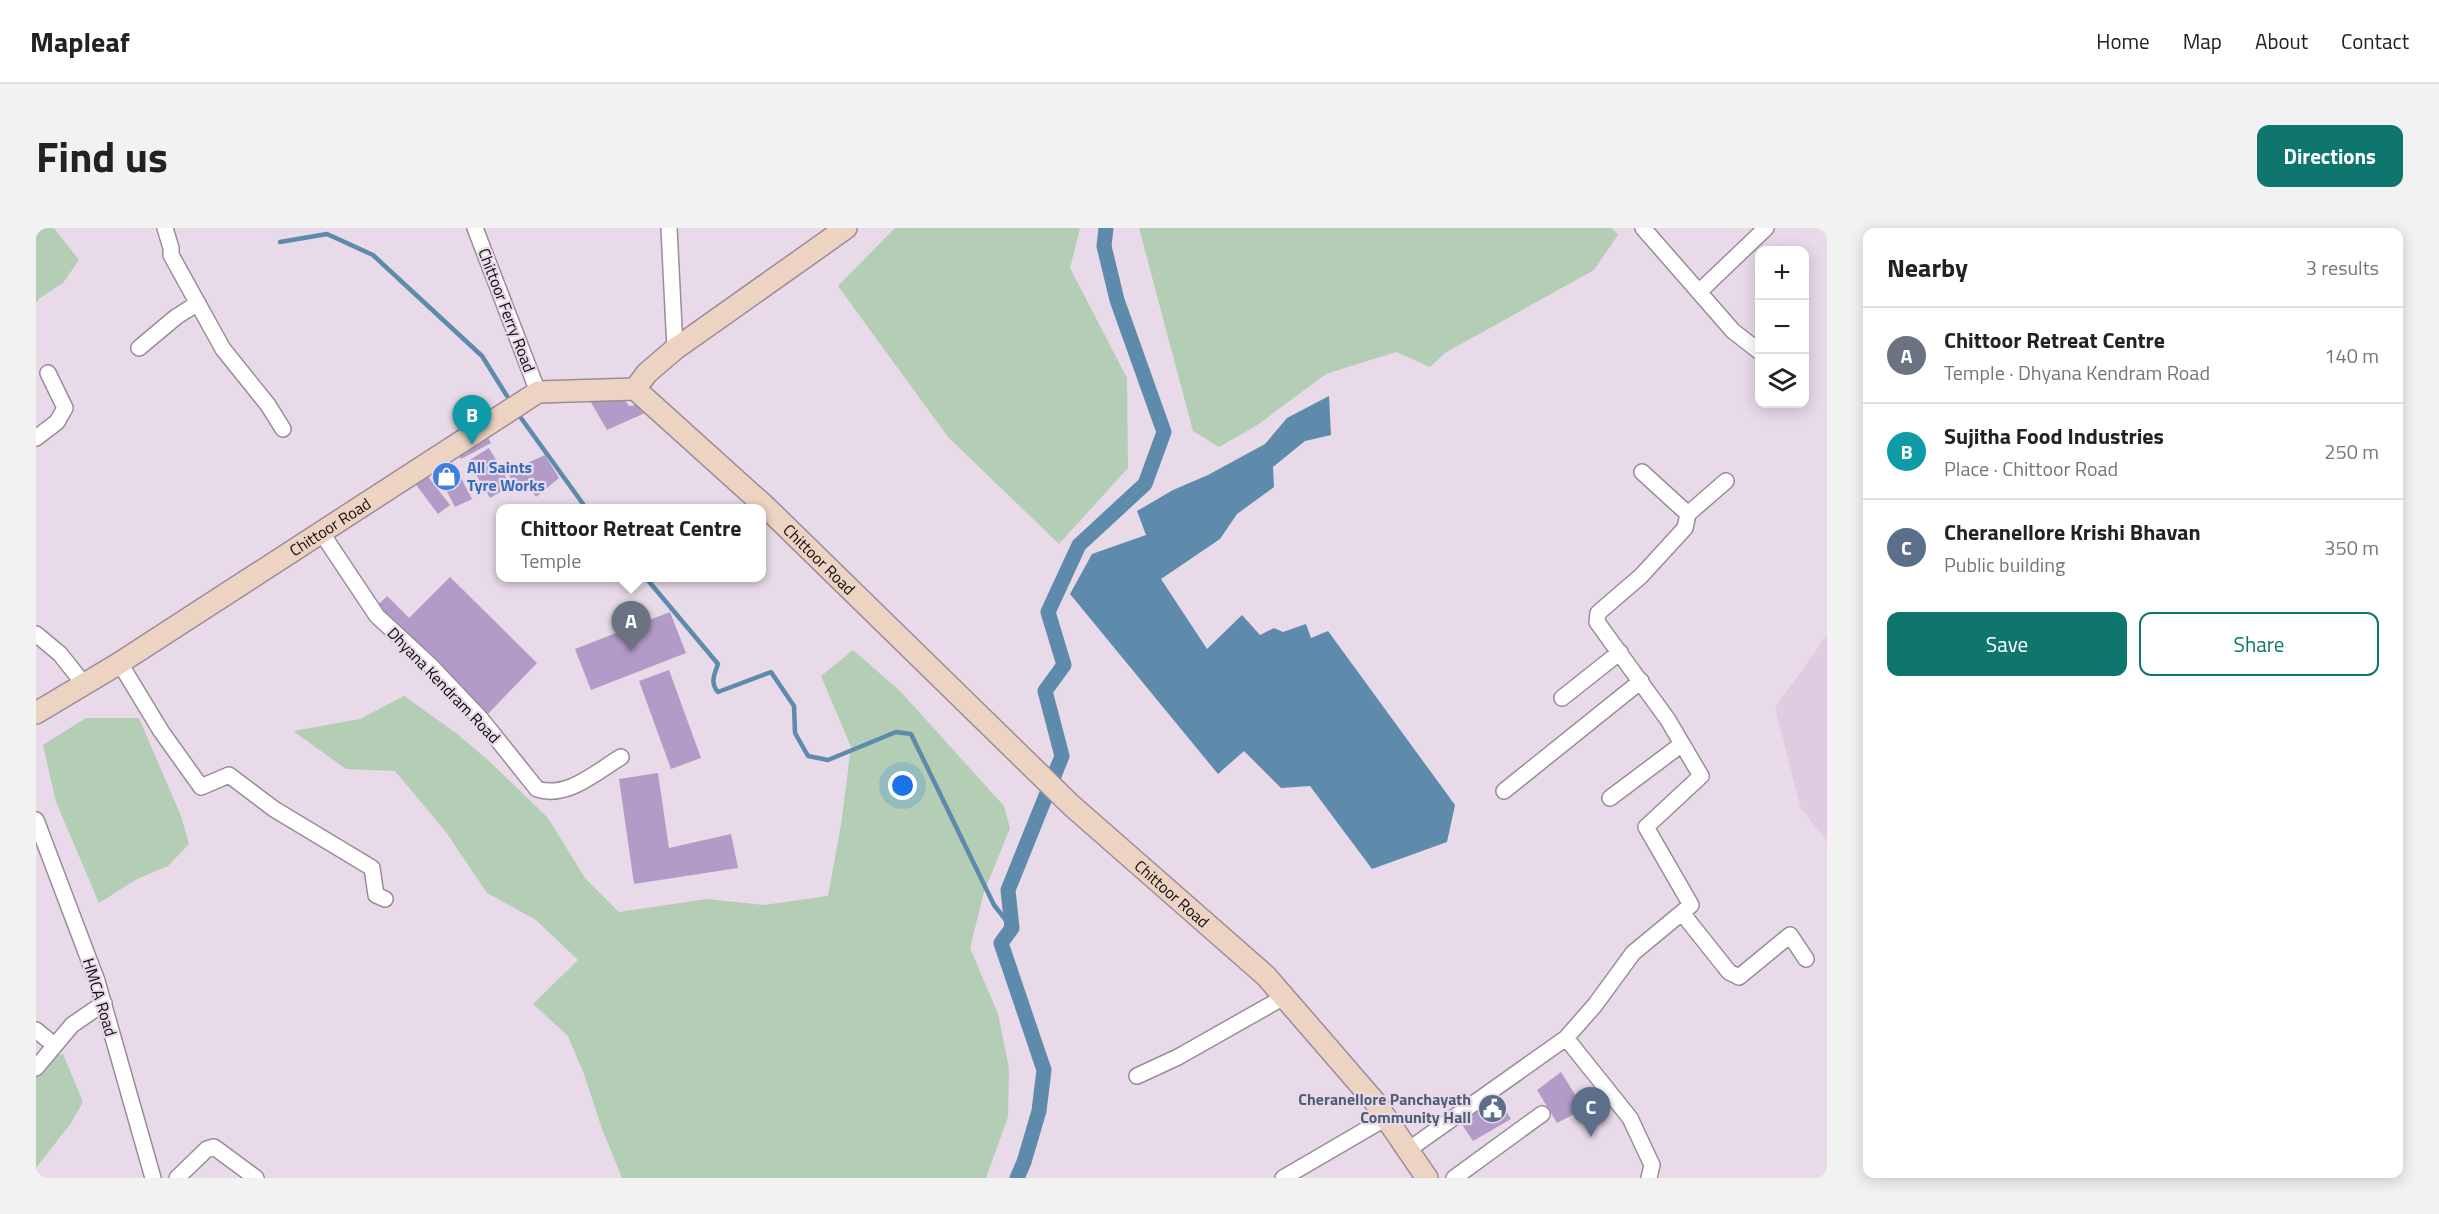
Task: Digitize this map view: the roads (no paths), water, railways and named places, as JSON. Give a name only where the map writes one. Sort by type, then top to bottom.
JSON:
[{"type":"main road","points":[[538,392],[635,389],[647,373],[675,349],[838,230]]},
{"type":"main road","name":"Chittoor Road","points":[[635,389],[762,504]]},
{"type":"main road","name":"Chittoor Road","points":[[36,713],[118,664],[538,392]]},
{"type":"main road","name":"Chittoor Road","points":[[766,508],[1071,805],[1266,976],[1375,1102],[1427,1178]]},
{"type":"street","points":[[165,228],[171,255],[223,349],[268,405],[283,429]]},
{"type":"street","name":"Chittoor Ferry Road","points":[[475,228],[538,392]]},
{"type":"street","points":[[669,228],[675,349]]},
{"type":"street","points":[[1643,228],[1733,331],[1755,348]]},
{"type":"street","points":[[1699,292],[1766,228]]},
{"type":"street","points":[[139,348],[176,317],[198,303]]},
{"type":"street","points":[[36,438],[57,422],[65,408],[48,373]]},
{"type":"street","points":[[1642,472],[1688,514]]},
{"type":"street","points":[[1408,1150],[1566,1038],[1595,1005],[1634,953],[1691,905],[1646,827],[1701,776],[1641,681],[1597,622],[1598,613],[1641,576],[1685,528],[1688,514],[1726,482]]},
{"type":"street","name":"Dhyana Kendram Road","points":[[321,532],[377,616],[430,665],[481,719],[537,789],[549,793],[564,791],[621,757]]},
{"type":"street","points":[[36,634],[60,654],[83,683]]},
{"type":"street","points":[[1562,698],[1620,652]]},
{"type":"street","points":[[118,664],[124,670],[161,731],[201,787],[229,776],[274,809],[372,868],[376,895],[385,899]]},
{"type":"street","points":[[1504,791],[1641,681]]},
{"type":"street","points":[[1610,798],[1682,744]]},
{"type":"street","name":"HMCA Road","points":[[36,820],[97,981],[153,1178]]},
{"type":"street","points":[[1682,913],[1729,972],[1740,977],[1790,934],[1806,959]]},
{"type":"street","points":[[1137,1076],[1178,1058],[1284,997]]},
{"type":"street","points":[[36,1068],[72,1025],[104,1003]]},
{"type":"street","points":[[36,1030],[54,1045]]},
{"type":"street","points":[[1566,1038],[1630,1119],[1652,1165],[1649,1178]]},
{"type":"street","points":[[1454,1178],[1542,1113]]},
{"type":"street","points":[[1282,1178],[1386,1118]]},
{"type":"street","points":[[177,1178],[207,1149],[214,1148],[256,1178]]},
{"type":"water","points":[[1329,396],[1331,435],[1305,441],[1273,467],[1274,487],[1237,514],[1220,539],[1161,579],[1207,649],[1242,615],[1260,635],[1274,628],[1283,632],[1306,624],[1311,638],[1328,631],[1455,805],[1447,842],[1372,869],[1310,786],[1281,788],[1244,751],[1218,774],[1070,594],[1092,554],[1146,535],[1137,511],[1173,490],[1208,475],[1265,444],[1287,418]]},
{"type":"waterway","points":[[1017,1178],[1039,1111],[1044,1070],[1001,943],[1012,928],[1008,890],[1062,756],[1045,691],[1064,665],[1048,612],[1079,545],[1145,484],[1164,432],[1117,300],[1104,246],[1106,228]]},
{"type":"waterway","points":[[280,242],[327,234],[373,255],[482,356],[507,396]]},
{"type":"waterway","points":[[521,418],[583,504]]},
{"type":"waterway","points":[[649,582],[718,664],[713,682],[718,692],[771,672],[794,706],[795,733],[808,756],[828,760],[896,732],[911,734],[994,905],[1012,928]]},
{"type":"place","name":"Sujitha Food Industries","points":[[472,445]]},
{"type":"place","name":"All Saints Tyre Works","points":[[446,476]]},
{"type":"place","name":"Chittoor Retreat Centre","points":[[631,651]]},
{"type":"place","name":"Cheranellore Panchayath Community Hall","points":[[1492,1108]]},
{"type":"place","name":"Cheranellore Krishi Bhavan","points":[[1591,1137]]}]
